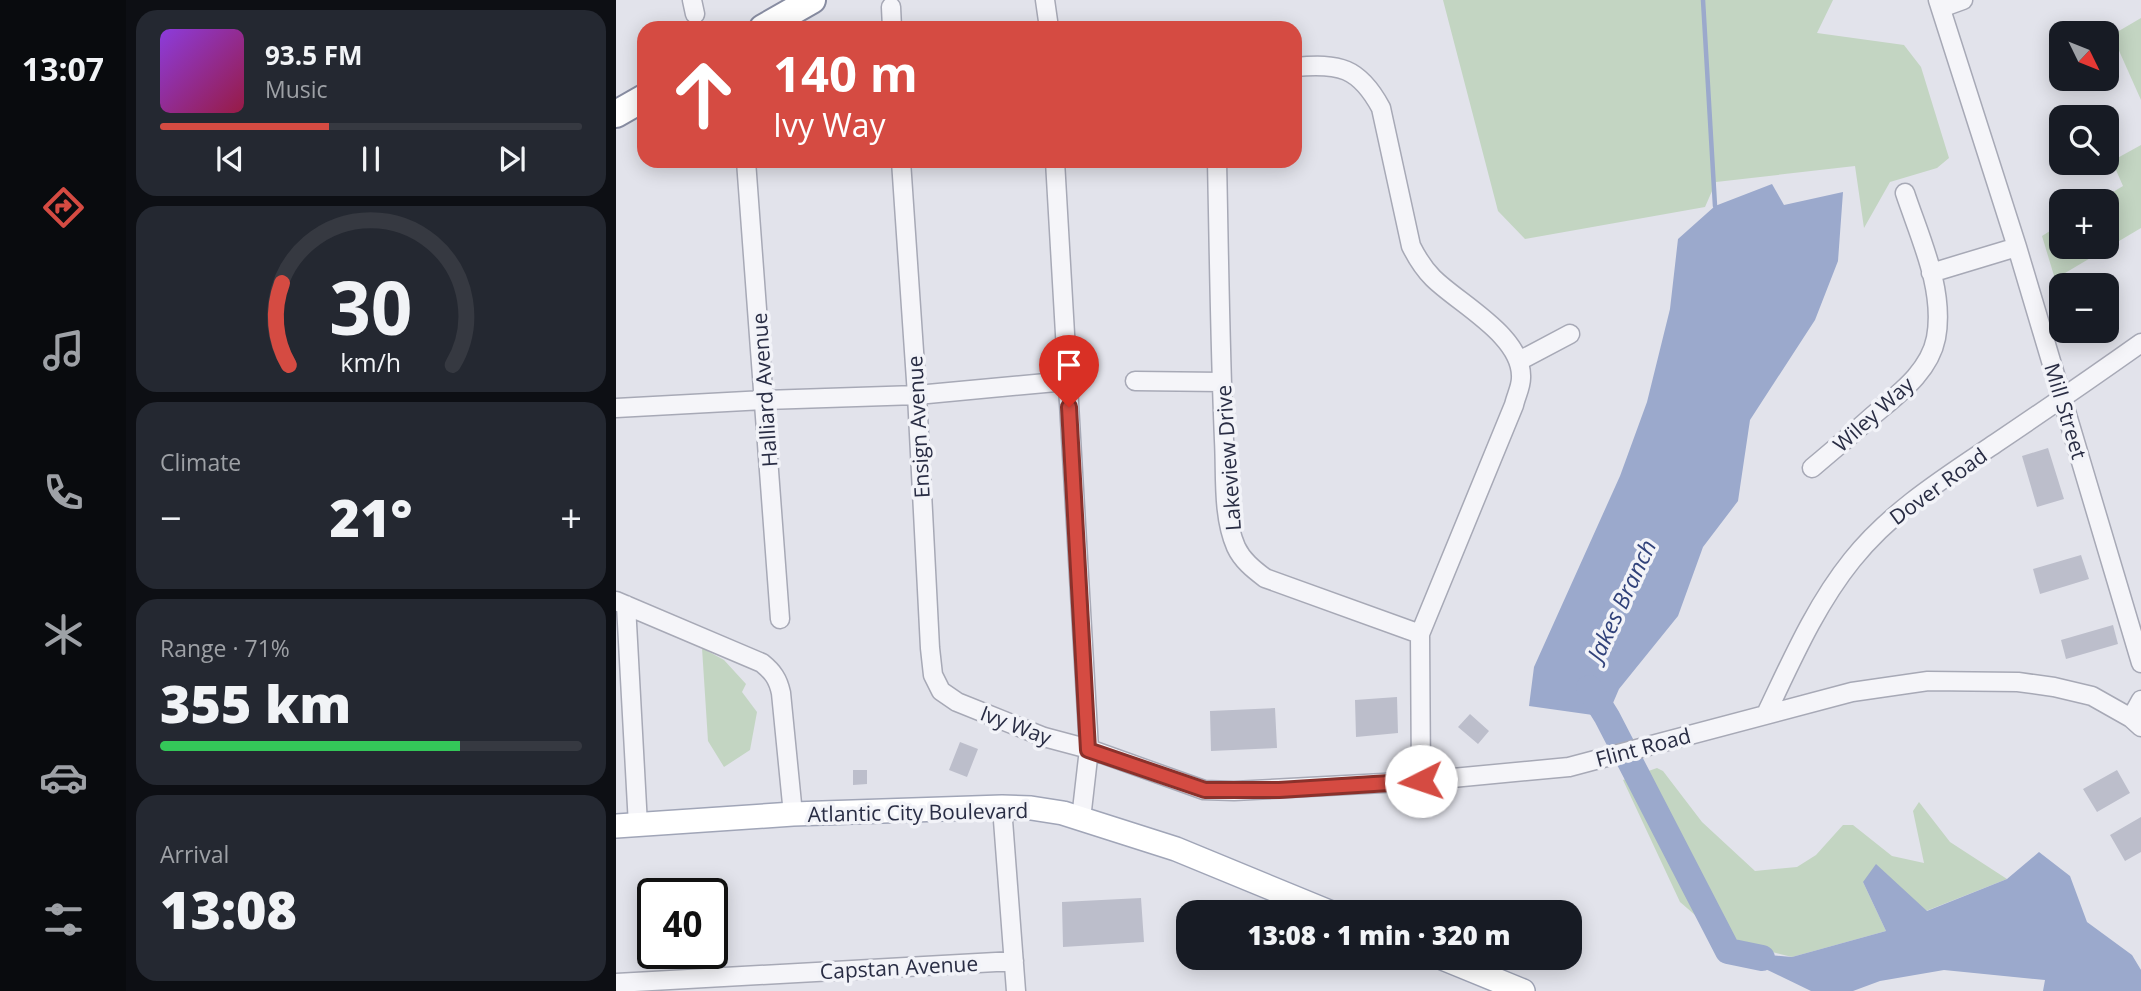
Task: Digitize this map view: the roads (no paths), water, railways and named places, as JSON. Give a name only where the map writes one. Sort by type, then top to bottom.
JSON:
[{"type":"highway","points":[[775,21],[812,0]]},
{"type":"highway","points":[[616,114],[637,102]]},
{"type":"main road","name":"Atlantic City Boulevard","points":[[627,825],[793,814],[1031,808],[1063,813],[1176,849],[1300,900]]},
{"type":"main road","points":[[1472,970],[1523,991]]},
{"type":"street","points":[[1045,0],[1048,21]]},
{"type":"street","points":[[1939,4],[1963,0]]},
{"type":"street","name":"Mill Street","points":[[1939,4],[2017,247],[2141,663]]},
{"type":"street","points":[[891,7],[892,21]]},
{"type":"street","points":[[1302,66],[1339,66],[1352,72],[1372,92],[1381,108],[1411,246],[1416,256],[1432,277],[1492,325],[1513,350],[1521,378],[1514,405],[1420,634],[1421,781]]},
{"type":"street","name":"Halliard Avenue","points":[[747,168],[780,620]]},
{"type":"street","name":"Ensign Avenue","points":[[901,168],[930,648],[933,675],[941,691]]},
{"type":"street","points":[[1055,168],[1088,750],[1081,819]]},
{"type":"street","name":"Lakeview Drive","points":[[1217,168],[1222,382],[1229,521],[1237,548],[1252,568],[1265,578],[1420,634]]},
{"type":"street","name":"Wiley Way","points":[[1812,468],[1910,383],[1926,363],[1936,340],[1937,321],[1931,273],[1905,193]]},
{"type":"street","points":[[1931,273],[2017,247]]},
{"type":"street","points":[[1518,360],[1570,334]]},
{"type":"street","name":"Dover Road","points":[[1766,714],[1826,598],[1851,561],[1881,528],[1918,496],[2141,343]]},
{"type":"street","points":[[616,408],[917,395],[1067,381]]},
{"type":"street","points":[[1135,381],[1222,382]]},
{"type":"street","points":[[627,825],[621,603],[762,663],[773,672],[781,693],[793,814]]},
{"type":"street","name":"Flint Road","points":[[1134,766],[1205,790],[1279,790],[1421,781],[1569,767],[1852,692],[1928,681],[2018,682],[2054,687],[2092,696],[2136,723]]},
{"type":"street","name":"Ivy Way","points":[[941,691],[957,702],[1044,737],[1134,766]]},
{"type":"street","points":[[2136,723],[2141,700]]},
{"type":"street","points":[[1002,807],[1016,991]]},
{"type":"street","name":"Capstan Avenue","points":[[616,983],[1014,961]]},
{"type":"water","points":[[1772,184],[1784,205],[1843,192],[1838,261],[1815,320],[1750,420],[1738,501],[1703,547],[1678,616],[1619,689],[1607,717],[1529,706],[1534,667],[1620,476],[1647,402],[1670,309],[1678,239],[1715,206]]},
{"type":"water","points":[[2039,852],[2070,876],[2087,922],[2132,955],[2141,970],[2141,991],[2043,991],[2045,980],[1944,970],[1880,981],[1853,991],[1811,991],[1728,951],[1792,957],[1886,931],[1863,882],[1876,864],[1927,911],[2007,879]]},
{"type":"waterway","name":"Jakes Branch","points":[[1703,0],[1715,206]]},
{"type":"waterway","name":"Jakes Branch","points":[[1589,688],[1607,717],[1728,951],[1762,958]]}]
